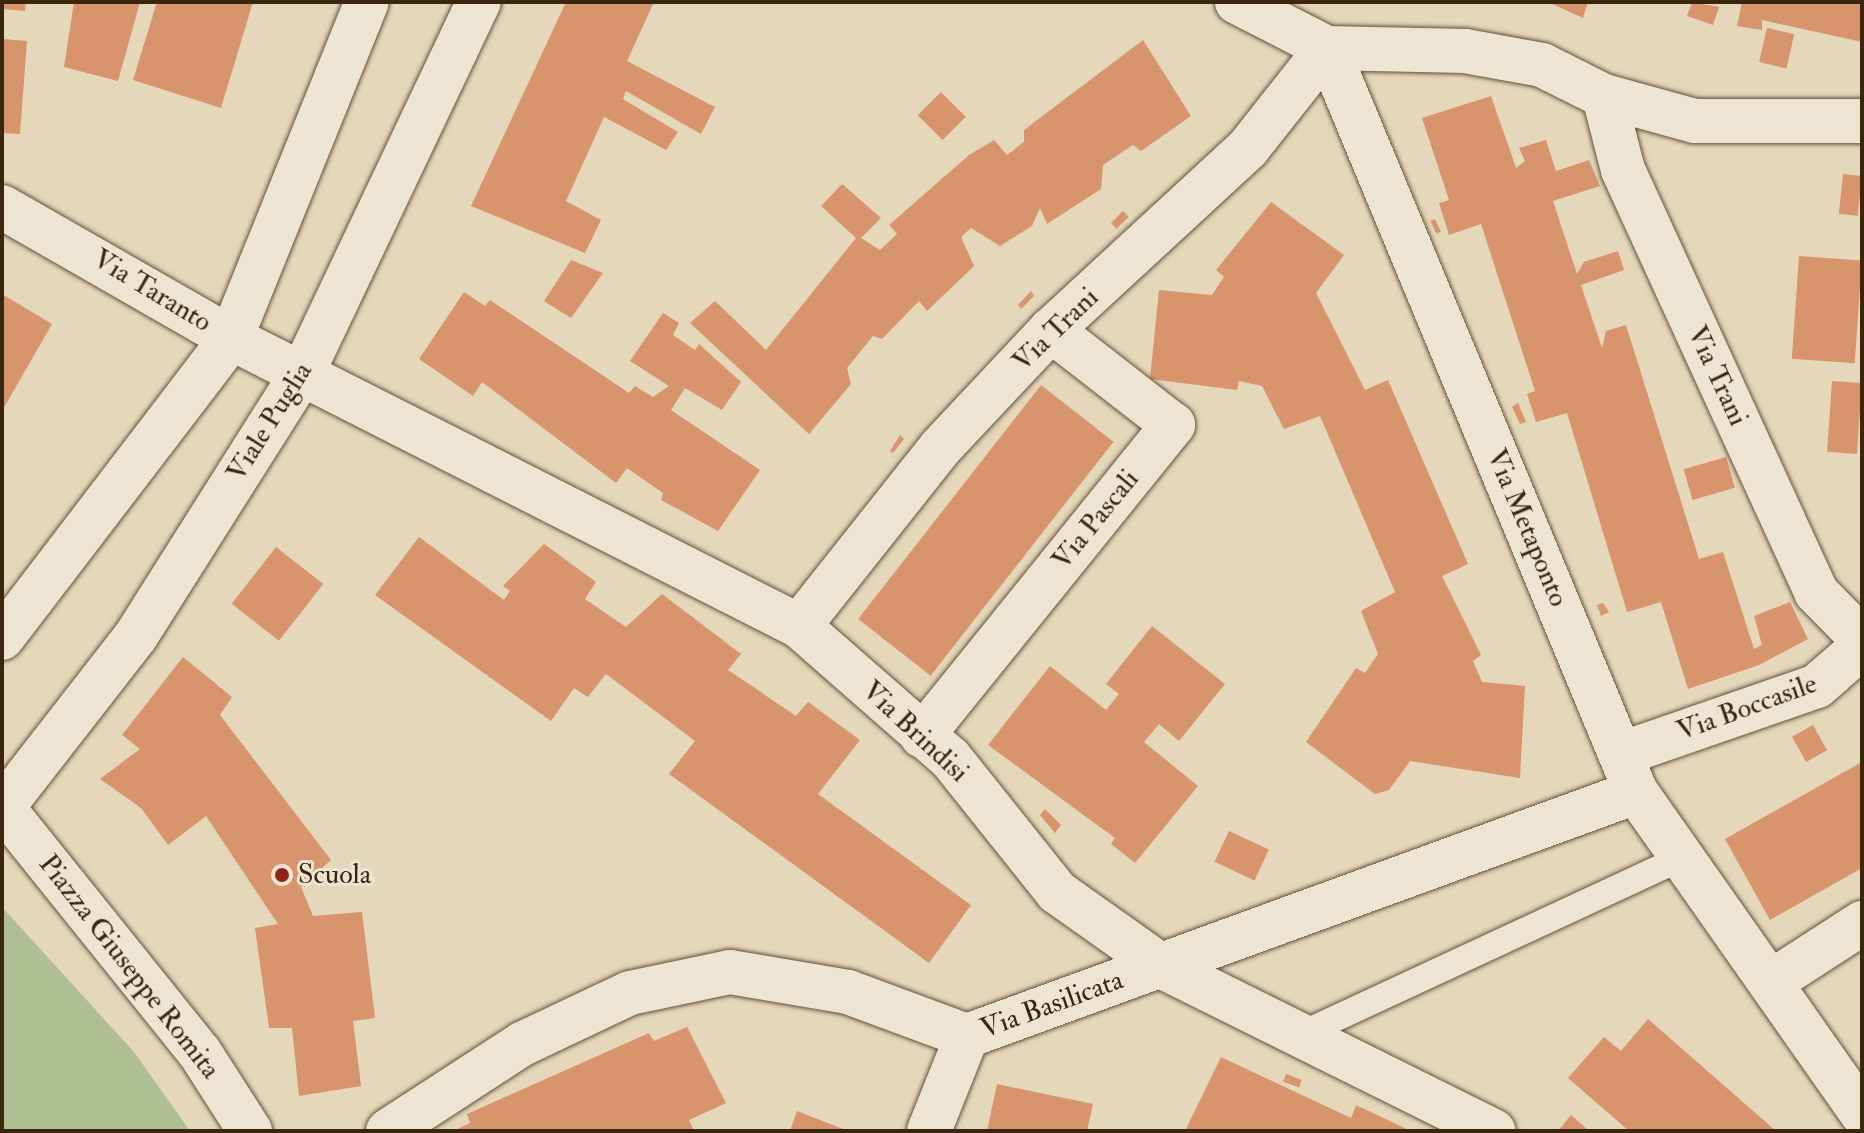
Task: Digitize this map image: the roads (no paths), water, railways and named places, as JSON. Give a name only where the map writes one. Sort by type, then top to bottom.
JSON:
[{"type":"street","points":[[2,638],[231,338],[367,2]]},
{"type":"street","name":"Viale Puglia","points":[[7,790],[136,636],[303,372],[479,2]]},
{"type":"street","points":[[1237,2],[1327,48],[1480,54],[1542,65],[1604,96],[1695,121],[1862,121]]},
{"type":"street","name":"Via Trani","points":[[799,626],[940,448],[1051,330],[1193,204],[1327,48]]},
{"type":"street","name":"Via Metaponto","points":[[1327,48],[1629,773],[1683,857],[1774,980],[1862,1113]]},
{"type":"street","name":"Via Trani","points":[[1604,96],[1623,170],[1816,592],[1862,639]]},
{"type":"street","name":"Via Taranto","points":[[2,207],[231,338],[303,372]]},
{"type":"street","name":"Via Pascali","points":[[922,736],[1173,425],[1051,330]]},
{"type":"street","name":"Via Brindisi","points":[[303,372],[799,626],[950,758],[1057,892],[1163,967],[1494,1131]]},
{"type":"street","name":"Via Boccasile","points":[[1629,773],[1817,686],[1862,647]]},
{"type":"street","name":"Via Basilicata","points":[[388,1131],[522,1044],[630,993],[730,972],[848,992],[967,1036],[1163,967],[1629,773]]},
{"type":"street","name":"Piazza Giuseppe Romita","points":[[7,790],[200,1053],[250,1131]]},
{"type":"street","points":[[1774,980],[1862,923]]},
{"type":"street","points":[[929,1131],[967,1036]]},
{"type":"lane","points":[[1302,1034],[1683,857]]},
{"type":"place","name":"Scuola","points":[[282,875]]}]
